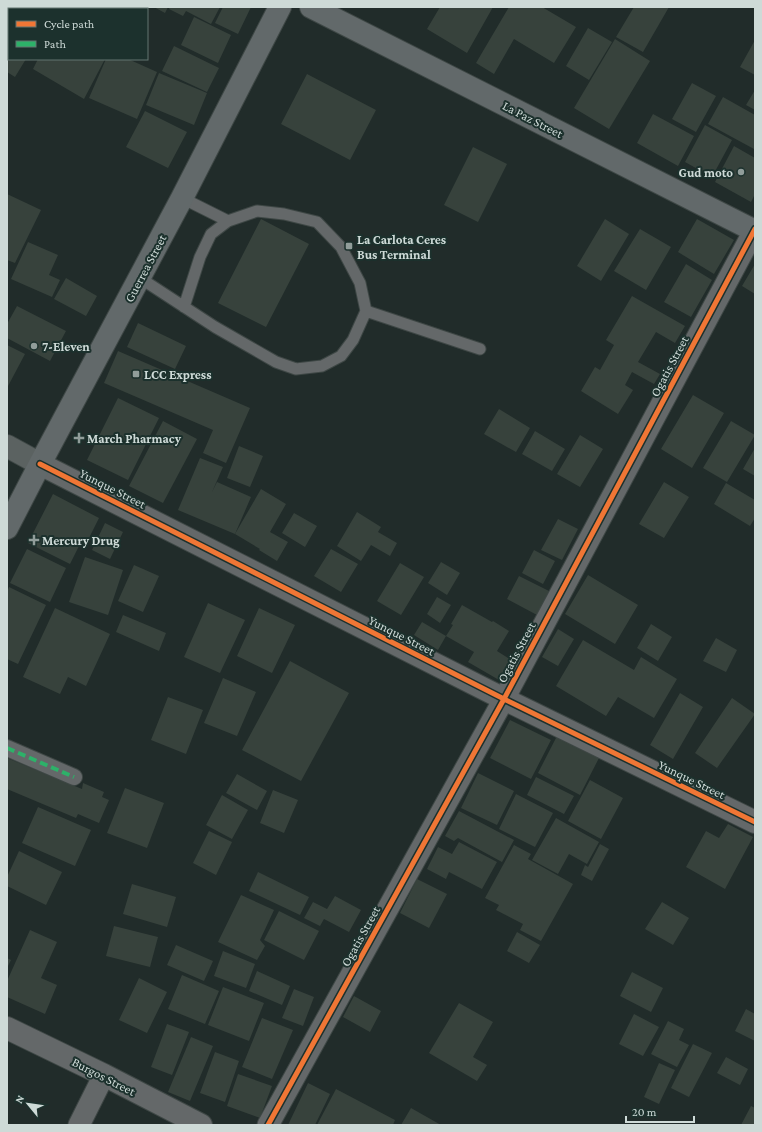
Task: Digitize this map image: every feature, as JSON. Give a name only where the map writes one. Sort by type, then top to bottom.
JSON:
[{"type":"main road","name":"Guerrea Street","points":[[7,528],[182,198],[280,7]]},
{"type":"main road","name":"La Paz Street","points":[[311,7],[755,230]]},
{"type":"main road","name":"Yunque Street","points":[[7,446],[40,464]]},
{"type":"street","name":"Ogatis Street","points":[[268,1125],[504,698],[755,230]]},
{"type":"street","name":"Yunque Street","points":[[40,464],[504,698],[755,822]]},
{"type":"street","points":[[7,748],[74,776]]},
{"type":"street","name":"Burgos Street","points":[[7,1028],[104,1075],[201,1125]]},
{"type":"street","points":[[79,1125],[104,1075]]},
{"type":"lane","points":[[182,198],[228,221]]},
{"type":"lane","points":[[140,278],[184,307],[216,327],[276,362],[296,369],[322,366],[341,356],[352,340],[366,310],[360,283],[342,247],[317,222],[284,214],[257,211],[228,221],[211,234],[198,263],[184,307]]},
{"type":"lane","points":[[366,310],[480,349]]},
{"type":"building","points":[[7,7],[22,7],[8,8],[7,20]]},
{"type":"building","points":[[81,7],[113,7],[112,8]]},
{"type":"building","points":[[154,7],[168,7],[165,13]]},
{"type":"building","points":[[170,7],[220,7],[211,24],[186,11],[183,16],[169,9]]},
{"type":"building","points":[[223,7],[251,7],[238,34],[215,23]]},
{"type":"building","points":[[440,7],[493,7],[467,53],[427,29]]},
{"type":"building","points":[[509,7],[542,7],[576,27],[554,63],[514,39],[494,74],[476,63]]},
{"type":"building","points":[[634,7],[669,7],[643,52],[616,37]]},
{"type":"building","points":[[194,17],[231,35],[218,63],[181,45]]},
{"type":"building","points":[[588,28],[612,42],[589,80],[566,66]]},
{"type":"building","points":[[8,32],[8,60],[25,60],[15,77],[7,72]]},
{"type":"building","points":[[615,39],[650,61],[609,129],[574,108]]},
{"type":"building","points":[[755,40],[755,75],[740,67]]},
{"type":"building","points":[[174,46],[219,68],[207,92],[162,71]]},
{"type":"building","points":[[38,60],[104,60],[84,99],[33,69]]},
{"type":"building","points":[[106,60],[130,60],[157,72],[137,119],[89,98]]},
{"type":"building","points":[[159,73],[207,93],[194,125],[146,105]]},
{"type":"building","points":[[307,74],[376,110],[350,160],[281,124]]},
{"type":"building","points":[[692,83],[716,96],[696,132],[672,119]]},
{"type":"building","points":[[755,90],[755,110],[746,105]]},
{"type":"building","points":[[723,97],[755,115],[754,149],[708,124]]},
{"type":"building","points":[[145,111],[187,132],[168,168],[126,147]]},
{"type":"building","points":[[653,114],[694,136],[678,166],[637,143]]},
{"type":"building","points":[[705,125],[732,140],[712,177],[685,162]]},
{"type":"building","points":[[734,146],[755,158],[755,194],[751,202],[715,182]]},
{"type":"building","points":[[473,147],[507,164],[478,222],[444,205]]},
{"type":"building","points":[[7,194],[41,210],[15,263],[7,260]]},
{"type":"building","points":[[261,219],[309,244],[266,327],[218,303]]},
{"type":"building","points":[[605,219],[629,234],[601,281],[577,266]]},
{"type":"building","points":[[697,219],[734,240],[714,274],[678,252]]},
{"type":"building","points":[[640,229],[671,247],[646,290],[614,271]]},
{"type":"building","points":[[28,242],[58,255],[49,275],[60,280],[52,297],[11,279]]},
{"type":"building","points":[[686,264],[712,280],[691,317],[664,302]]},
{"type":"building","points":[[755,264],[755,294],[742,286]]},
{"type":"building","points":[[66,278],[97,296],[86,316],[54,299]]},
{"type":"building","points":[[632,296],[685,326],[675,343],[656,332],[638,362],[660,374],[654,384],[632,372],[625,385],[633,390],[618,414],[581,391],[595,367],[600,370],[614,345],[606,340]]},
{"type":"building","points":[[17,306],[66,331],[50,361],[7,338],[7,324]]},
{"type":"building","points":[[138,323],[186,346],[175,369],[127,347]]},
{"type":"building","points":[[7,345],[25,354],[7,388]]},
{"type":"building","points":[[118,351],[250,408],[226,463],[203,453],[213,430],[104,383]]},
{"type":"building","points":[[693,395],[724,413],[692,468],[661,449]]},
{"type":"building","points":[[118,398],[159,418],[128,480],[87,460]]},
{"type":"building","points":[[499,409],[530,428],[516,452],[484,434]]},
{"type":"building","points":[[163,421],[197,439],[163,503],[129,486]]},
{"type":"building","points":[[731,421],[755,435],[727,482],[703,468]]},
{"type":"building","points":[[535,431],[565,449],[552,471],[522,454]]},
{"type":"building","points":[[580,435],[603,449],[580,487],[557,474]]},
{"type":"building","points":[[239,446],[263,456],[250,487],[227,478]]},
{"type":"building","points":[[755,448],[755,476],[743,469]]},
{"type":"building","points":[[200,458],[223,467],[212,492],[217,482],[251,497],[235,534],[178,510]]},
{"type":"building","points":[[664,482],[689,497],[664,538],[639,524]]},
{"type":"building","points":[[726,483],[755,500],[755,518],[750,526],[714,504]]},
{"type":"building","points":[[261,489],[286,504],[270,532],[288,542],[277,561],[235,534]]},
{"type":"building","points":[[53,494],[99,518],[85,546],[80,544],[70,564],[28,543]]},
{"type":"building","points":[[357,512],[381,527],[378,532],[397,543],[390,556],[371,545],[361,561],[337,546]]},
{"type":"building","points":[[294,513],[317,526],[305,547],[282,533]]},
{"type":"building","points":[[558,519],[578,529],[562,560],[541,550]]},
{"type":"building","points":[[105,523],[123,532],[110,559],[92,550]]},
{"type":"building","points":[[27,549],[66,568],[50,602],[10,583]]},
{"type":"building","points":[[331,549],[358,564],[341,592],[314,576]]},
{"type":"building","points":[[534,550],[555,561],[543,584],[522,573]]},
{"type":"building","points":[[85,557],[123,570],[108,615],[69,602]]},
{"type":"building","points":[[441,562],[460,573],[447,595],[428,583]]},
{"type":"building","points":[[400,563],[424,577],[401,615],[377,601]]},
{"type":"building","points":[[134,565],[159,576],[143,612],[118,601]]},
{"type":"building","points":[[588,575],[638,605],[615,644],[565,614]]},
{"type":"building","points":[[519,576],[549,591],[537,615],[507,599]]},
{"type":"building","points":[[9,587],[46,605],[18,664],[7,659],[7,592]]},
{"type":"building","points":[[437,597],[451,605],[440,623],[427,614]]},
{"type":"building","points":[[208,603],[245,620],[220,673],[184,657]]},
{"type":"building","points":[[462,605],[509,631],[497,651],[511,660],[499,680],[468,662],[474,652],[446,636]]},
{"type":"building","points":[[55,608],[110,634],[86,686],[68,677],[60,694],[23,677]]},
{"type":"building","points":[[259,608],[295,625],[272,673],[237,656]]},
{"type":"building","points":[[123,615],[166,633],[159,651],[116,632]]},
{"type":"building","points":[[422,622],[446,636],[438,650],[414,635]]},
{"type":"building","points":[[651,624],[672,637],[658,661],[637,648]]},
{"type":"building","points":[[558,629],[574,639],[558,666],[542,657]]},
{"type":"building","points":[[716,638],[737,650],[726,672],[703,661]]},
{"type":"building","points":[[583,640],[634,670],[641,657],[677,679],[654,718],[618,697],[606,716],[556,686]]},
{"type":"building","points":[[290,661],[349,693],[301,781],[242,750]]},
{"type":"building","points":[[223,678],[256,692],[237,736],[204,723]]},
{"type":"building","points":[[680,693],[703,707],[673,759],[650,745]]},
{"type":"building","points":[[168,697],[203,710],[186,754],[151,740]]},
{"type":"building","points":[[732,698],[755,714],[717,768],[695,753]]},
{"type":"building","points":[[510,720],[551,740],[531,779],[490,758]]},
{"type":"building","points":[[557,736],[599,758],[580,795],[538,773]]},
{"type":"building","points":[[7,758],[82,789],[83,783],[104,792],[102,797],[109,800],[99,823],[78,814],[76,818],[7,789]]},
{"type":"building","points":[[478,773],[514,791],[497,825],[461,808]]},
{"type":"building","points":[[237,774],[267,791],[257,810],[226,793]]},
{"type":"building","points":[[536,777],[574,796],[564,814],[527,795]]},
{"type":"building","points":[[590,780],[623,798],[601,839],[568,821]]},
{"type":"building","points":[[125,788],[164,803],[147,848],[107,833]]},
{"type":"building","points":[[273,790],[298,800],[284,833],[260,823]]},
{"type":"building","points":[[516,794],[553,813],[535,847],[499,829]]},
{"type":"building","points":[[222,795],[248,810],[232,839],[206,825]]},
{"type":"building","points":[[38,807],[91,830],[75,866],[22,843]]},
{"type":"building","points":[[459,811],[514,840],[502,862],[458,838],[454,841],[445,836]]},
{"type":"building","points":[[556,818],[599,842],[587,864],[569,854],[558,874],[532,860]]},
{"type":"building","points":[[728,824],[753,837],[725,889],[686,867],[706,831],[719,838]]},
{"type":"building","points":[[209,831],[232,842],[216,875],[193,863]]},
{"type":"building","points":[[459,842],[497,862],[482,889],[449,872],[446,879],[427,869],[438,847],[452,854]]},
{"type":"building","points":[[600,844],[609,849],[592,881],[581,875],[585,865],[588,867]]},
{"type":"building","points":[[514,845],[531,854],[528,859],[573,884],[541,941],[520,930],[523,924],[496,910],[499,905],[485,898]]},
{"type":"building","points":[[19,851],[62,872],[46,905],[7,886],[7,877]]},
{"type":"building","points":[[258,872],[309,897],[300,915],[249,891]]},
{"type":"building","points":[[417,879],[447,894],[429,928],[400,913]]},
{"type":"building","points":[[132,884],[176,897],[167,927],[123,914]]},
{"type":"building","points":[[241,895],[274,910],[260,940],[265,946],[257,960],[218,942]]},
{"type":"building","points":[[335,896],[361,910],[349,932],[324,919],[320,926],[304,918],[313,902],[327,909]]},
{"type":"building","points":[[662,902],[689,918],[673,945],[645,929]]},
{"type":"building","points":[[279,911],[319,931],[304,960],[264,940]]},
{"type":"building","points":[[114,926],[158,937],[150,967],[106,956]]},
{"type":"building","points":[[30,930],[57,942],[41,978],[57,985],[45,1014],[7,997],[7,981]]},
{"type":"building","points":[[517,932],[540,945],[529,963],[507,951]]},
{"type":"building","points":[[176,945],[213,961],[204,981],[167,965]]},
{"type":"building","points":[[223,951],[255,964],[246,988],[214,976]]},
{"type":"building","points":[[7,958],[11,960],[7,968]]},
{"type":"building","points":[[257,971],[290,986],[282,1005],[249,991]]},
{"type":"building","points":[[632,972],[663,988],[651,1012],[620,996]]},
{"type":"building","points":[[182,975],[219,991],[205,1024],[168,1009]]},
{"type":"building","points":[[139,978],[167,992],[147,1033],[119,1020]]},
{"type":"building","points":[[223,987],[264,1003],[249,1041],[208,1025]]},
{"type":"building","points":[[294,989],[314,997],[303,1026],[282,1018]]},
{"type":"building","points":[[354,996],[381,1011],[370,1032],[343,1017]]},
{"type":"building","points":[[459,1003],[493,1022],[473,1057],[487,1065],[477,1081],[429,1053]]},
{"type":"building","points":[[746,1009],[755,1014],[755,1041],[735,1031]]},
{"type":"building","points":[[634,1014],[659,1027],[643,1056],[619,1044]]},
{"type":"building","points":[[262,1018],[293,1030],[272,1079],[242,1067]]},
{"type":"building","points":[[668,1021],[684,1029],[679,1040],[689,1045],[677,1067],[651,1054]]},
{"type":"building","points":[[167,1024],[189,1032],[172,1075],[151,1067]]},
{"type":"building","points":[[191,1037],[213,1046],[190,1101],[168,1092]]},
{"type":"building","points":[[693,1044],[712,1053],[689,1097],[671,1088]]},
{"type":"building","points":[[215,1052],[239,1061],[225,1102],[200,1093]]},
{"type":"building","points":[[726,1057],[748,1069],[740,1085],[717,1073]]},
{"type":"building","points":[[659,1063],[675,1070],[659,1104],[644,1097]]},
{"type":"building","points":[[238,1074],[272,1086],[260,1118],[227,1106]]},
{"type":"building","points":[[308,1083],[330,1094],[315,1125],[288,1125]]},
{"type":"building","points":[[336,1089],[395,1120],[393,1125],[317,1125]]},
{"type":"building","points":[[751,1106],[755,1108],[755,1125],[741,1125]]},
{"type":"building","points":[[411,1108],[441,1125],[401,1125]]},
{"type":"marked path","points":[[7,748],[74,777]]},
{"type":"cycle path","points":[[268,1125],[504,699],[755,229]]},
{"type":"cycle path","points":[[40,464],[504,699],[755,822]]},
{"type":"place","name":"Gud moto","points":[[741,172]]},
{"type":"place","name":"La Carlota Ceres Bus Terminal","points":[[349,246]]},
{"type":"place","name":"7-Eleven","points":[[34,346]]},
{"type":"place","name":"LCC Express","points":[[136,374]]},
{"type":"place","name":"March Pharmacy","points":[[79,438]]},
{"type":"place","name":"Mercury Drug","points":[[34,540]]}]
